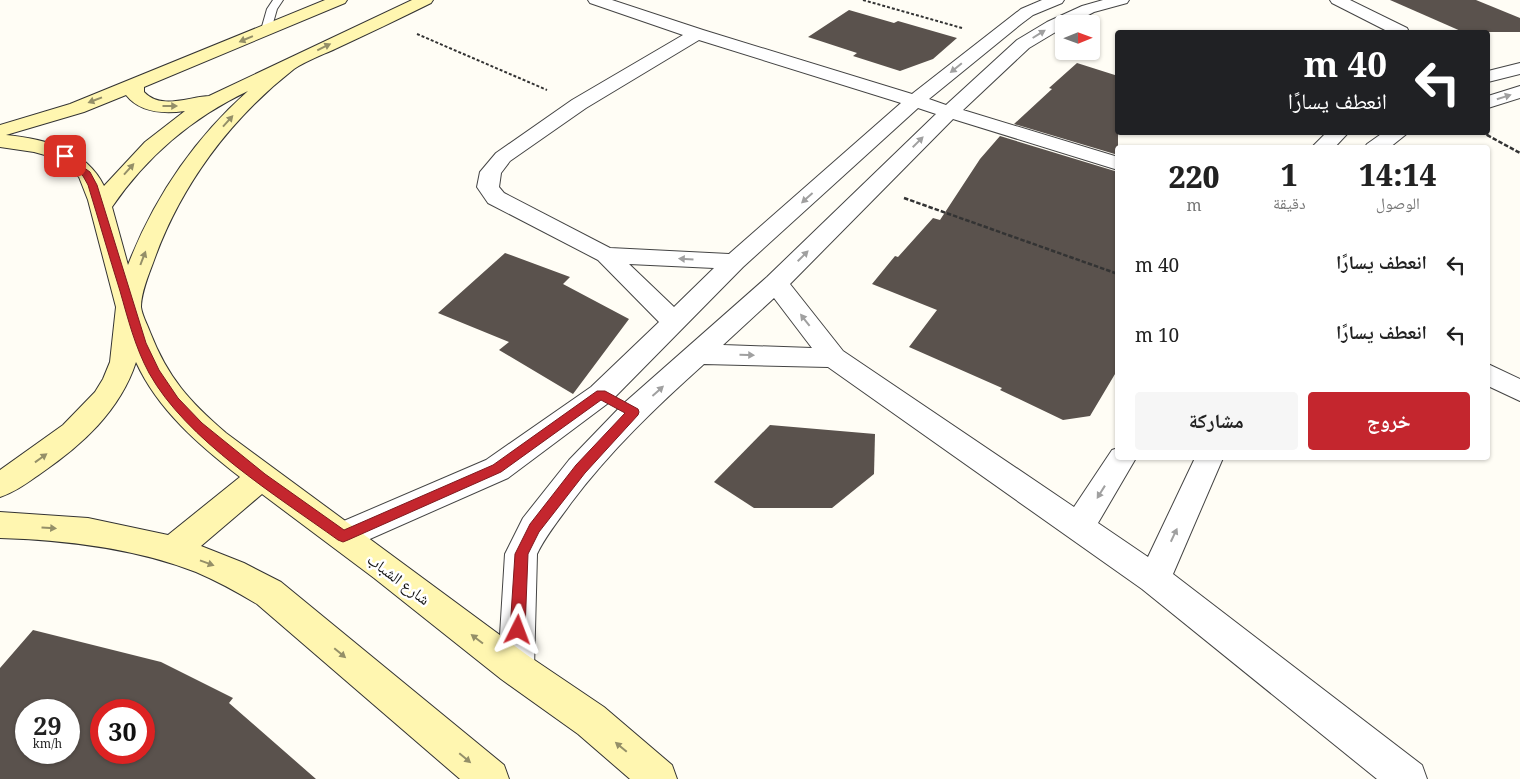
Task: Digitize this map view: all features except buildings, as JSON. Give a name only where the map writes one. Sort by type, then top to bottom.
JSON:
[{"type":"street","points":[[0,131],[77,108],[339,0]]},
{"type":"street","points":[[100,208],[125,173],[140,156],[186,118],[218,98],[381,19],[425,0]]},
{"type":"street","points":[[596,0],[697,34],[1115,163]]},
{"type":"street","points":[[1012,0],[1027,12]]},
{"type":"street","points":[[343,536],[497,469],[601,394],[735,262],[915,101],[1027,12],[1056,0]]},
{"type":"street","points":[[516,668],[522,554],[534,528],[580,469],[634,412],[776,283],[949,112],[1023,44],[1053,26],[1088,9],[1120,0]]},
{"type":"street","points":[[1338,0],[1397,30]]},
{"type":"street","points":[[675,323],[606,255],[496,198],[488,187],[491,172],[503,157],[580,104],[697,34]]},
{"type":"street","points":[[1490,59],[1520,67]]},
{"type":"street","points":[[0,485],[59,445],[102,402],[115,382],[123,363],[129,304],[140,265],[172,195],[193,164],[239,109],[292,62]]},
{"type":"street","points":[[1490,76],[1520,67]]},
{"type":"street","points":[[135,85],[134,93],[138,99],[148,104],[163,107],[190,105],[218,98]]},
{"type":"street","points":[[1490,101],[1520,92]]},
{"type":"street","points":[[1324,145],[1336,135]]},
{"type":"street","points":[[1379,145],[1394,135]]},
{"type":"street","name":"شارع الشباب","points":[[0,141],[28,144],[65,156],[78,165],[90,180],[140,343],[154,372],[174,401],[198,426],[260,478],[343,536],[516,668],[583,715],[658,779]]},
{"type":"street","points":[[606,255],[735,262]]},
{"type":"street","points":[[776,283],[834,358],[1154,579],[1408,779]]},
{"type":"street","points":[[699,354],[834,358]]},
{"type":"street","points":[[1490,375],[1520,391]]},
{"type":"street","points":[[601,394],[634,412]]},
{"type":"street","points":[[1079,526],[1121,460]]},
{"type":"street","points":[[1154,579],[1208,460]]},
{"type":"street","points":[[172,551],[260,478]]},
{"type":"street","points":[[0,525],[53,528],[102,534],[172,551],[231,572],[268,593],[490,779]]},
{"type":"lane","points":[[266,30],[272,9],[278,0]]},
{"type":"path","points":[[863,0],[994,37]]},
{"type":"path","points":[[381,19],[580,104]]},
{"type":"path","points":[[1487,135],[1520,153]]},
{"type":"path","points":[[872,187],[1115,273]]},
{"type":"route","points":[[65,156],[87,174],[93,185],[140,343],[154,372],[174,401],[198,426],[260,478],[343,536],[497,469],[601,394],[634,412],[580,469],[534,528],[522,554],[518,630]]}]
